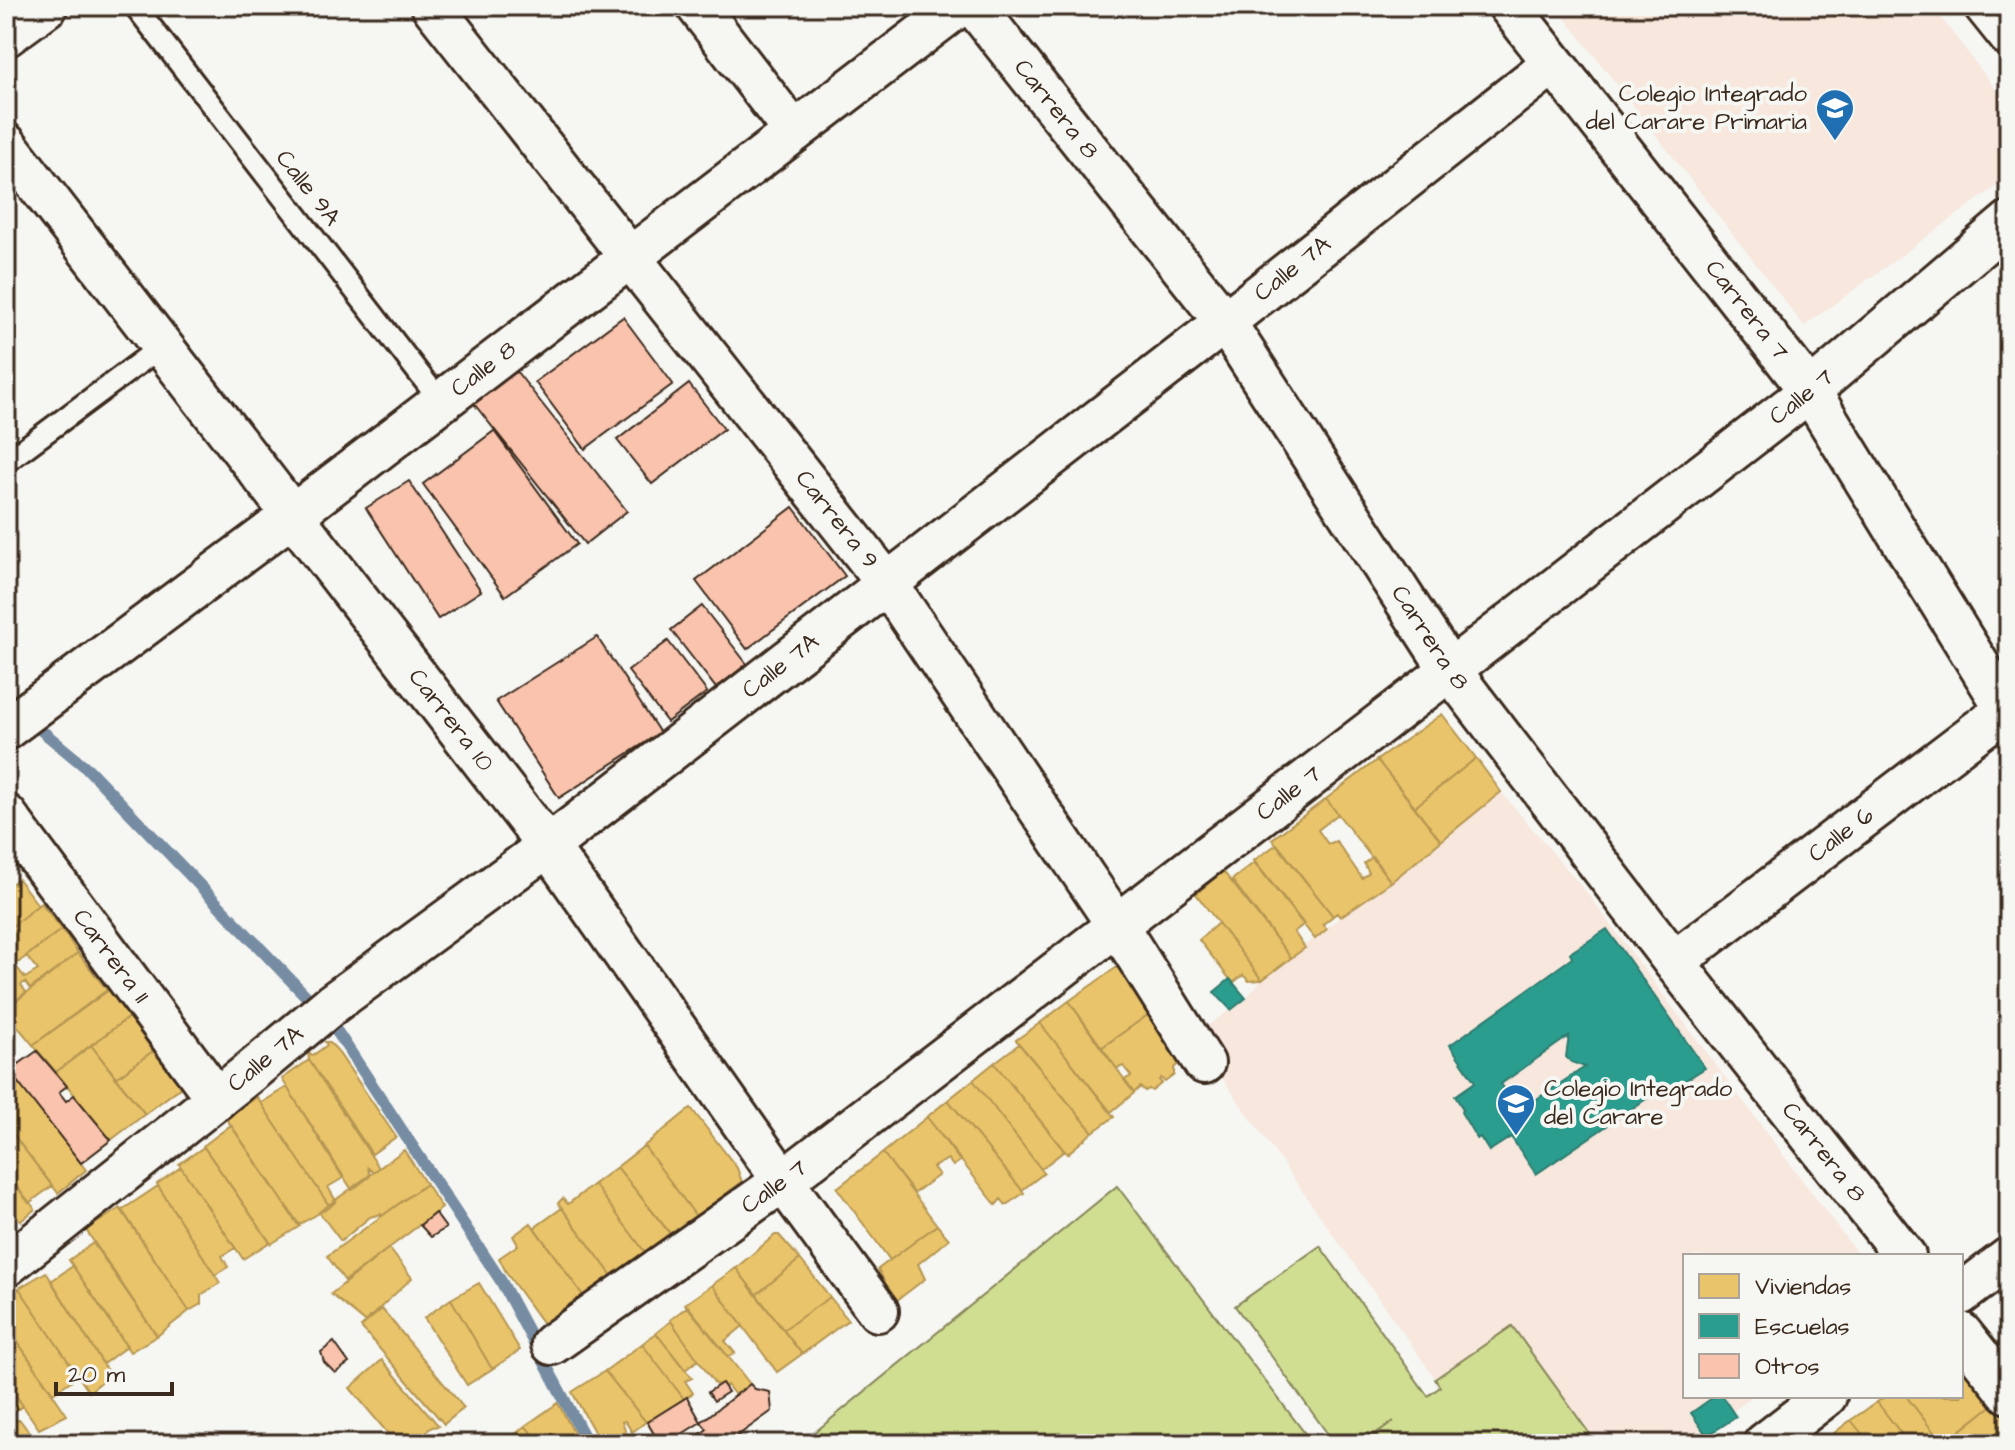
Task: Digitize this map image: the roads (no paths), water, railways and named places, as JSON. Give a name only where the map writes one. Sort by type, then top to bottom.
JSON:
[{"type":"street","points":[[6,36],[47,6]]},
{"type":"street","name":"Carrera 9","points":[[432,6],[886,582],[1117,925],[1204,1063]]},
{"type":"street","points":[[697,6],[794,132]]},
{"type":"street","name":"Calle 8","points":[[21,718],[293,515],[959,6]]},
{"type":"street","name":"Carrera 8","points":[[974,6],[1225,322],[1450,670],[1903,1254]]},
{"type":"street","name":"Carrera 7","points":[[1509,6],[1810,391],[2008,710]]},
{"type":"street","points":[[1985,6],[2009,36]]},
{"type":"street","name":"Calle 7A","points":[[6,1266],[322,1013],[548,846],[1225,322],[1552,64]]},
{"type":"street","name":"Carrera 10","points":[[6,144],[548,846],[878,1311]]},
{"type":"street","name":"Calle 7","points":[[552,1344],[783,1181],[1450,670],[1810,391],[2009,222]]},
{"type":"street","name":"Calle 6","points":[[1674,962],[2008,710]]},
{"type":"street","name":"Carrera 11","points":[[6,815],[217,1099]]},
{"type":"street","points":[[1963,1292],[2009,1258]]},
{"type":"street","points":[[1963,1336],[2009,1393]]},
{"type":"street","points":[[1764,1444],[1823,1398]]},
{"type":"lane","name":"Calle 9A","points":[[135,6],[441,402]]},
{"type":"lane","points":[[6,462],[162,346]]},
{"type":"waterway","points":[[6,701],[88,769],[338,1033],[501,1281],[588,1444]]},
{"type":"place","name":"Colegio Integrado del Carare Primaria","points":[[1835,142]]},
{"type":"place","name":"Colegio Integrado del Carare","points":[[1516,1137]]}]
